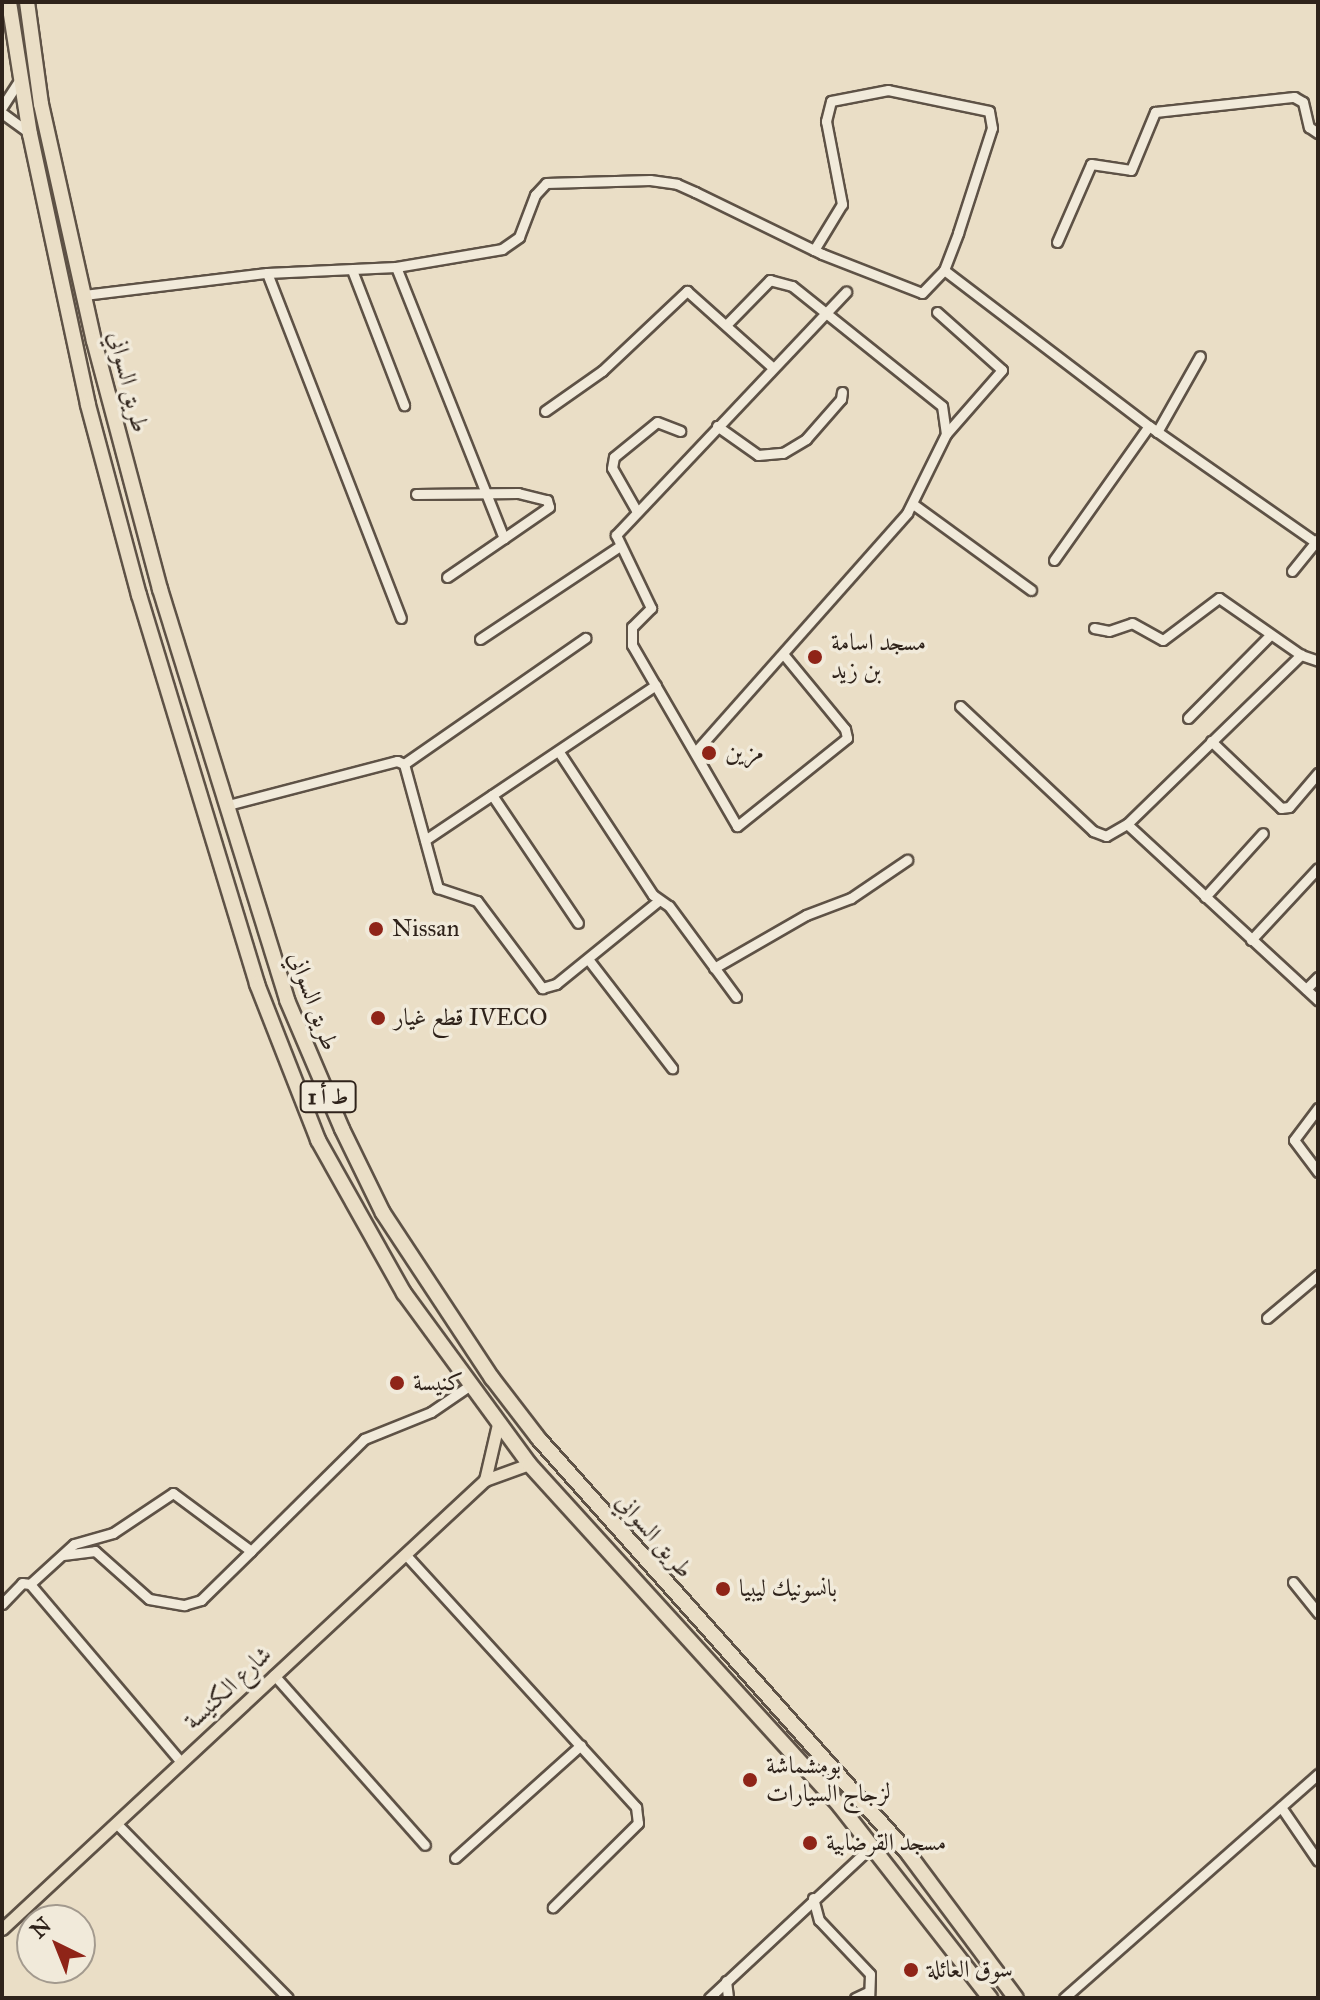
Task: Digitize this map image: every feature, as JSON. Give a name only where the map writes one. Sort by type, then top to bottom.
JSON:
[{"type":"highway","name":"طريق السواني","points":[[9,2],[30,134],[88,405],[131,564],[266,1010],[318,1140],[359,1217],[417,1314],[529,1464],[872,1846],[990,1998]]},
{"type":"highway","name":"طريق السواني","points":[[27,2],[41,104],[84,295],[160,589],[251,888],[309,1055],[383,1213],[436,1298],[538,1438],[907,1852],[1016,1998]]},
{"type":"main road","points":[[485,1480],[498,1424]]},
{"type":"main road","name":"شارع الكنيسة","points":[[2,1929],[485,1480],[529,1464]]},
{"type":"street","points":[[2,107],[11,100],[21,76]]},
{"type":"street","points":[[84,295],[267,273],[396,267],[502,249],[519,237],[535,195],[546,183],[565,181],[677,184],[814,250],[916,293],[927,290],[944,270],[994,118],[989,111],[903,92],[850,94],[827,108],[842,204],[814,250]]},
{"type":"street","points":[[1057,242],[1091,164],[1131,170],[1155,112],[1294,97],[1303,102],[1309,127],[1318,133]]},
{"type":"street","points":[[2,113],[30,134]]},
{"type":"street","points":[[396,267],[504,538]]},
{"type":"street","points":[[352,270],[404,405]]},
{"type":"street","points":[[944,270],[1153,429],[1317,542],[1292,571]]},
{"type":"street","points":[[267,273],[401,618]]},
{"type":"street","points":[[728,323],[772,279],[792,286],[942,406],[946,434]]},
{"type":"street","points":[[545,411],[602,371],[687,291],[728,323],[773,368]]},
{"type":"street","points":[[784,655],[845,729],[847,738],[737,826],[630,638],[632,627],[651,608],[620,546],[618,530],[846,292]]},
{"type":"street","points":[[696,751],[784,655],[913,504],[946,434],[1002,370],[937,312]]},
{"type":"street","points":[[1054,560],[1153,429],[1200,356]]},
{"type":"street","points":[[717,426],[758,455],[783,453],[806,439],[841,399],[842,392]]},
{"type":"street","points":[[636,510],[612,468],[614,457],[657,422],[680,431]]},
{"type":"street","points":[[416,494],[540,494],[547,500],[549,507],[447,577]]},
{"type":"street","points":[[913,504],[1031,590]]},
{"type":"street","points":[[480,639],[620,546]]},
{"type":"street","points":[[1094,628],[1109,631],[1132,623],[1163,640],[1219,598],[1301,655],[1318,661]]},
{"type":"street","points":[[1188,718],[1270,635]]},
{"type":"street","points":[[404,764],[585,638]]},
{"type":"street","points":[[960,706],[1093,831],[1106,836],[1127,824],[1301,655]]},
{"type":"street","points":[[425,840],[656,685]]},
{"type":"street","points":[[1211,741],[1281,808],[1289,807],[1318,773]]},
{"type":"street","points":[[559,752],[658,901],[669,906],[736,997]]},
{"type":"street","points":[[228,805],[397,761],[404,764]]},
{"type":"street","points":[[404,764],[438,888],[477,901],[542,988],[588,959],[658,901]]},
{"type":"street","points":[[492,795],[578,923]]},
{"type":"street","points":[[1127,824],[1318,1000]]},
{"type":"street","points":[[1205,897],[1263,833]]},
{"type":"street","points":[[714,968],[806,915],[851,898],[907,860]]},
{"type":"street","points":[[1251,940],[1318,868]]},
{"type":"street","points":[[588,959],[672,1068]]},
{"type":"street","points":[[1306,989],[1318,977]]},
{"type":"street","points":[[1318,1108],[1294,1140],[1318,1172]]},
{"type":"street","points":[[1267,1318],[1318,1275]]},
{"type":"street","points":[[60,1556],[95,1551],[140,1594],[184,1605],[201,1600],[364,1439],[431,1412],[469,1386]]},
{"type":"street","points":[[30,1584],[74,1544],[113,1533],[173,1493],[251,1551]]},
{"type":"street","points":[[405,1554],[636,1807],[638,1823],[553,1907]]},
{"type":"street","points":[[1293,1582],[1314,1600],[1318,1613]]},
{"type":"street","points":[[2,1604],[22,1583],[30,1584],[180,1761]]},
{"type":"street","points":[[274,1675],[425,1845]]},
{"type":"street","points":[[455,1858],[581,1745]]},
{"type":"street","points":[[1064,1998],[1318,1774]]},
{"type":"street","points":[[1281,1807],[1318,1861]]},
{"type":"street","points":[[116,1823],[288,1998]]},
{"type":"street","points":[[709,1998],[872,1846]]},
{"type":"street","points":[[813,1898],[819,1920],[872,1976],[869,1995],[855,1998]]},
{"type":"street","points":[[726,1981],[728,1998]]},
{"type":"place","name":"مسجد اسامة بن زيد","points":[[815,657]]},
{"type":"place","name":"مزين","points":[[709,753]]},
{"type":"place","name":"Nissan","points":[[376,929]]},
{"type":"place","name":"قطع غيار IVECO","points":[[378,1018]]},
{"type":"place","name":"كنيسة","points":[[397,1383]]},
{"type":"place","name":"بانسونيك ليبيا","points":[[723,1589]]},
{"type":"place","name":"بومشماشة لزجاج السيارات","points":[[750,1780]]},
{"type":"place","name":"مسجد القرضابية","points":[[810,1843]]},
{"type":"place","name":"سوق العائلة","points":[[911,1970]]}]
